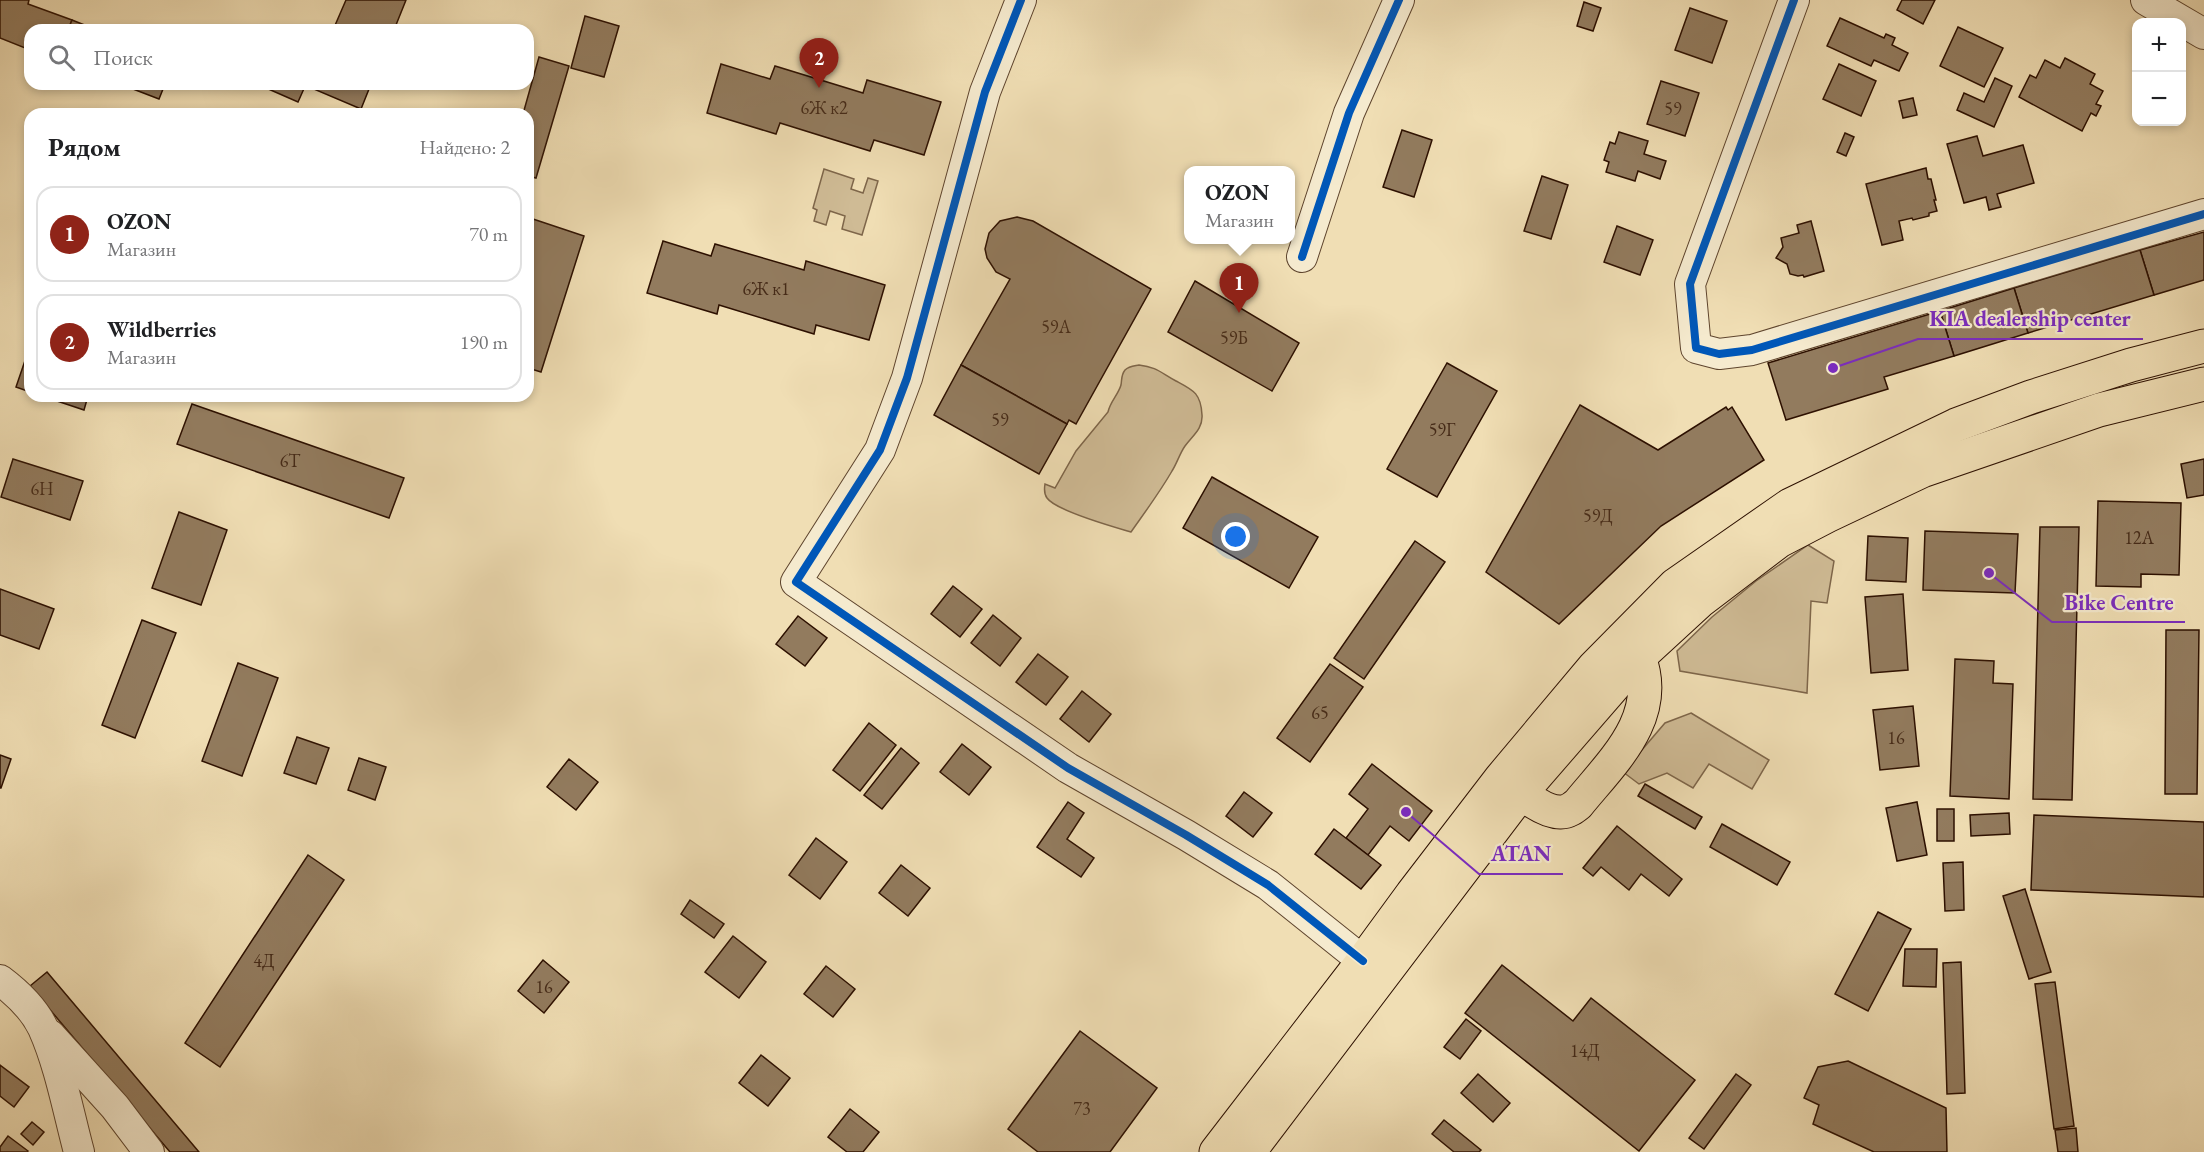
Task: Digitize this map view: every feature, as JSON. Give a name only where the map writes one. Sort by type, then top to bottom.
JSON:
[{"type":"main road","points":[[1249,1152],[1594,667],[1675,585],[1790,505],[1956,424],[2131,365],[2204,346]]},
{"type":"main road","points":[[1215,1152],[1363,962],[1412,894],[1511,786],[1639,657],[1740,569],[1779,541],[1922,471],[2099,411],[2204,384]]},
{"type":"main road","points":[[1511,786],[1548,810],[1559,813],[1578,804],[1631,738],[1640,719],[1645,698],[1646,674],[1639,657]]},
{"type":"street","points":[[1021,0],[986,92],[907,378],[880,450],[796,582],[1068,768],[1268,885],[1363,962]]},
{"type":"street","points":[[1302,257],[1349,113],[1400,0]]},
{"type":"street","points":[[1794,0],[1690,284],[1696,348],[1719,354],[1752,350],[2204,214]]},
{"type":"street","points":[[2146,0],[2204,34]]},
{"type":"street","points":[[0,980],[16,993],[42,1026],[115,1107],[148,1152]]},
{"type":"street","points":[[42,1026],[79,1152]]},
{"type":"shaded area","points":[[824,169],[854,179],[851,189],[863,193],[868,178],[878,181],[862,235],[842,229],[845,216],[830,211],[826,225],[814,221],[817,210],[813,208]]},
{"type":"shaded area","points":[[1139,365],[1155,369],[1195,393],[1200,402],[1202,420],[1162,487],[1131,532],[1086,518],[1052,503],[1047,498],[1044,488],[1045,484],[1055,488],[1076,451],[1108,412],[1120,389],[1125,370]]},
{"type":"shaded area","points":[[1808,545],[1834,561],[1827,603],[1811,601],[1807,693],[1680,671],[1677,651],[1712,617],[1756,581]]},
{"type":"shaded area","points":[[1691,713],[1769,760],[1752,789],[1709,764],[1693,788],[1667,773],[1639,784],[1623,772],[1665,723]]},
{"type":"building","points":[[0,0],[29,0],[28,4],[72,20],[70,24],[24,24],[24,48],[0,38]]},
{"type":"building","points":[[346,0],[406,0],[396,24],[336,24]]},
{"type":"building","points":[[1902,0],[1935,0],[1923,24],[1897,10]]},
{"type":"building","points":[[1584,2],[1601,8],[1593,31],[1577,26]]},
{"type":"building","points":[[1690,8],[1727,21],[1712,63],[1675,50]]},
{"type":"building","points":[[585,16],[619,26],[604,77],[571,68]]},
{"type":"building","points":[[1840,18],[1884,38],[1886,34],[1895,38],[1892,45],[1908,53],[1899,71],[1874,60],[1871,66],[1827,46]]},
{"type":"building","points":[[72,20],[82,24],[70,24]]},
{"type":"building","points":[[1958,27],[2003,48],[1984,87],[1940,66]]},
{"type":"building","points":[[539,57],[569,66],[536,178],[534,178],[534,108],[525,108],[530,90],[534,90],[534,75]]},
{"type":"building","points":[[2065,58],[2095,74],[2090,84],[2103,91],[2096,104],[2101,106],[2096,116],[2091,113],[2082,131],[2019,97],[2030,75],[2036,78],[2045,60],[2060,68]]},
{"type":"building","points":[[721,64],[770,79],[775,66],[863,93],[867,80],[941,102],[924,155],[874,140],[870,151],[780,123],[776,134],[707,113]]},
{"type":"building","points":[[1839,64],[1876,81],[1861,116],[1823,99]]},
{"type":"building","points":[[1995,78],[2012,86],[1994,127],[1957,110],[1964,93],[1984,102]]},
{"type":"building","points":[[1661,81],[1699,93],[1685,136],[1647,124]]},
{"type":"building","points":[[136,90],[163,90],[159,99]]},
{"type":"building","points":[[271,90],[303,90],[298,102]]},
{"type":"building","points":[[316,90],[369,90],[361,108]]},
{"type":"building","points":[[1913,98],[1917,115],[1903,118],[1899,101]]},
{"type":"building","points":[[1402,130],[1432,140],[1414,197],[1383,187]]},
{"type":"building","points":[[1619,132],[1648,141],[1644,154],[1666,161],[1660,179],[1638,171],[1635,181],[1606,172],[1609,162],[1604,160],[1610,142],[1615,144]]},
{"type":"building","points":[[1845,133],[1854,137],[1846,156],[1837,152]]},
{"type":"building","points":[[1977,136],[1983,156],[2023,145],[2034,183],[1997,194],[2001,207],[1989,210],[1986,197],[1964,203],[1947,144]]},
{"type":"building","points":[[1926,168],[1928,179],[1931,179],[1937,211],[1929,213],[1929,216],[1899,221],[1903,240],[1882,245],[1866,184]]},
{"type":"building","points":[[1542,176],[1568,185],[1551,239],[1524,231]]},
{"type":"building","points":[[1017,217],[1033,221],[1151,289],[1076,424],[1069,420],[1067,424],[961,365],[1010,279],[996,272],[987,258],[985,249],[989,233],[1000,221]]},
{"type":"building","points":[[534,219],[584,236],[541,372],[534,370]]},
{"type":"building","points":[[1811,221],[1824,271],[1804,277],[1790,274],[1787,264],[1776,258],[1783,247],[1781,238],[1799,233],[1797,225]]},
{"type":"building","points":[[1617,226],[1653,240],[1640,275],[1604,262]]},
{"type":"building","points":[[2204,232],[2204,280],[2154,295],[2140,250]]},
{"type":"building","points":[[663,241],[711,256],[715,244],[804,270],[806,261],[885,285],[869,340],[816,325],[814,334],[719,305],[717,314],[647,293]]},
{"type":"building","points":[[2140,250],[2154,295],[2028,333],[2014,288]]},
{"type":"building","points":[[1195,281],[1299,343],[1272,391],[1168,332]]},
{"type":"building","points":[[2014,288],[2028,333],[1954,356],[1940,311]]},
{"type":"building","points":[[1940,311],[1954,356],[1884,377],[1888,389],[1786,420],[1768,363]]},
{"type":"building","points":[[1447,363],[1497,391],[1437,497],[1387,469]]},
{"type":"building","points":[[24,364],[24,390],[16,387]]},
{"type":"building","points":[[961,365],[1067,424],[1039,474],[934,415]]},
{"type":"building","points":[[60,402],[86,402],[84,410]]},
{"type":"building","points":[[192,404],[404,478],[389,518],[177,444]]},
{"type":"building","points":[[1580,405],[1658,450],[1726,407],[1728,410],[1732,407],[1764,460],[1661,526],[1559,624],[1486,572]]},
{"type":"building","points":[[13,459],[83,481],[70,520],[1,497]]},
{"type":"building","points":[[2204,459],[2204,495],[2187,498],[2181,464]]},
{"type":"building","points":[[1212,477],[1318,537],[1289,588],[1183,528]]},
{"type":"building","points":[[2098,501],[2181,503],[2179,575],[2141,574],[2141,587],[2096,586]]},
{"type":"building","points":[[179,512],[227,530],[201,605],[152,588]]},
{"type":"building","points":[[2040,527],[2079,527],[2072,800],[2033,799]]},
{"type":"building","points":[[1925,531],[2018,534],[2015,593],[1923,590]]},
{"type":"building","points":[[1868,536],[1908,538],[1906,582],[1866,580]]},
{"type":"building","points":[[1415,541],[1445,562],[1364,679],[1334,658]]},
{"type":"building","points":[[953,586],[982,609],[960,637],[931,614]]},
{"type":"building","points":[[0,589],[54,609],[39,649],[0,635]]},
{"type":"building","points":[[1903,594],[1908,670],[1871,673],[1865,597]]},
{"type":"building","points":[[993,615],[1021,638],[1000,666],[971,643]]},
{"type":"building","points":[[798,616],[827,638],[805,666],[776,644]]},
{"type":"building","points":[[142,620],[176,633],[135,738],[102,725]]},
{"type":"building","points":[[2166,630],[2199,630],[2197,794],[2165,794]]},
{"type":"building","points":[[1038,654],[1068,677],[1046,705],[1016,682]]},
{"type":"building","points":[[1955,659],[1994,661],[1993,683],[2013,684],[2009,799],[1950,796]]},
{"type":"building","points":[[238,663],[278,678],[242,776],[202,761]]},
{"type":"building","points":[[1330,664],[1363,687],[1310,762],[1277,738]]},
{"type":"building","points":[[1082,691],[1111,714],[1089,742],[1060,719]]},
{"type":"building","points":[[1913,706],[1919,766],[1880,770],[1873,710]]},
{"type":"building","points":[[869,723],[896,745],[860,791],[833,770]]},
{"type":"building","points":[[297,737],[329,748],[316,784],[284,773]]},
{"type":"building","points":[[962,744],[991,767],[969,795],[940,772]]},
{"type":"building","points":[[901,748],[919,763],[882,809],[864,795]]},
{"type":"building","points":[[0,755],[11,759],[1,788],[0,788]]},
{"type":"building","points":[[359,758],[386,767],[375,800],[348,790]]},
{"type":"building","points":[[569,759],[598,782],[576,810],[547,787]]},
{"type":"building","points":[[1372,764],[1432,811],[1409,841],[1390,826],[1368,855],[1346,838],[1368,809],[1349,794]]},
{"type":"building","points":[[1645,784],[1702,817],[1695,829],[1638,796]]},
{"type":"building","points":[[1244,792],[1272,813],[1253,837],[1226,816]]},
{"type":"building","points":[[1068,802],[1084,813],[1067,839],[1094,858],[1081,877],[1037,847]]},
{"type":"building","points":[[1917,802],[1927,855],[1897,861],[1886,808]]},
{"type":"building","points":[[1937,809],[1954,809],[1954,841],[1937,841]]},
{"type":"building","points":[[2009,813],[2010,834],[1971,836],[1970,815]]},
{"type":"building","points":[[2034,815],[2204,822],[2204,897],[2031,890]]},
{"type":"building","points":[[1722,824],[1790,862],[1777,885],[1710,847]]},
{"type":"building","points":[[1617,826],[1682,879],[1669,896],[1641,874],[1629,890],[1601,867],[1593,876],[1583,868]]},
{"type":"building","points":[[1334,829],[1381,865],[1361,889],[1315,854]]},
{"type":"building","points":[[816,838],[847,862],[820,899],[789,875]]},
{"type":"building","points":[[308,855],[344,880],[220,1067],[185,1043]]},
{"type":"building","points":[[1963,862],[1964,910],[1945,911],[1943,863]]},
{"type":"building","points":[[901,865],[930,888],[908,916],[879,893]]},
{"type":"building","points":[[2025,889],[2051,972],[2029,979],[2003,896]]},
{"type":"building","points":[[690,900],[724,924],[714,938],[681,914]]},
{"type":"building","points":[[1878,912],[1911,929],[1868,1011],[1835,994]]},
{"type":"building","points":[[733,936],[766,962],[739,998],[705,972]]},
{"type":"building","points":[[1905,949],[1937,949],[1936,987],[1903,986]]},
{"type":"building","points":[[543,960],[569,982],[544,1013],[518,991]]},
{"type":"building","points":[[1961,962],[1965,1093],[1947,1094],[1943,963]]},
{"type":"building","points":[[1502,965],[1573,1021],[1591,998],[1695,1080],[1639,1151],[1465,1013]]},
{"type":"building","points":[[826,966],[855,989],[833,1017],[804,994]]},
{"type":"building","points":[[47,972],[199,1152],[170,1152],[30,986]]},
{"type":"building","points":[[2055,982],[2074,1126],[2054,1129],[2035,984]]},
{"type":"building","points":[[1466,1019],[1481,1031],[1460,1059],[1444,1047]]},
{"type":"building","points":[[1080,1031],[1157,1088],[1110,1152],[1038,1152],[1008,1129]]},
{"type":"building","points":[[761,1055],[790,1078],[768,1106],[739,1083]]},
{"type":"building","points":[[1848,1061],[1946,1108],[1947,1152],[1874,1152],[1813,1124],[1819,1105],[1804,1098],[1818,1067]]},
{"type":"building","points":[[0,1065],[29,1087],[14,1107],[0,1096]]},
{"type":"building","points":[[1478,1074],[1510,1103],[1493,1122],[1461,1093]]},
{"type":"building","points":[[1736,1074],[1751,1085],[1704,1149],[1689,1138]]},
{"type":"building","points":[[850,1109],[879,1132],[863,1152],[847,1152],[828,1137]]},
{"type":"building","points":[[1444,1120],[1481,1150],[1479,1152],[1454,1152],[1432,1134]]},
{"type":"building","points":[[32,1122],[44,1132],[33,1145],[21,1134]]},
{"type":"building","points":[[2076,1128],[2078,1152],[2058,1152],[2055,1130]]},
{"type":"building","points":[[8,1136],[28,1151],[0,1152],[0,1147]]},
{"type":"cycle path","points":[[1021,0],[985,92],[907,378],[880,450],[796,582],[1068,768],[1268,885],[1363,961]]},
{"type":"cycle path","points":[[1302,257],[1349,113],[1399,0]]},
{"type":"cycle path","points":[[1794,0],[1690,284],[1696,348],[1719,354],[1752,350],[2204,214]]},
{"type":"place","name":"Wildberries","points":[[819,88]]},
{"type":"place","name":"OZON","points":[[1239,313]]},
{"type":"place","name":"KIA dealership center","points":[[1833,368]]},
{"type":"place","name":"Bike Centre","points":[[1989,573]]},
{"type":"place","name":"ATAN","points":[[1406,812]]}]
